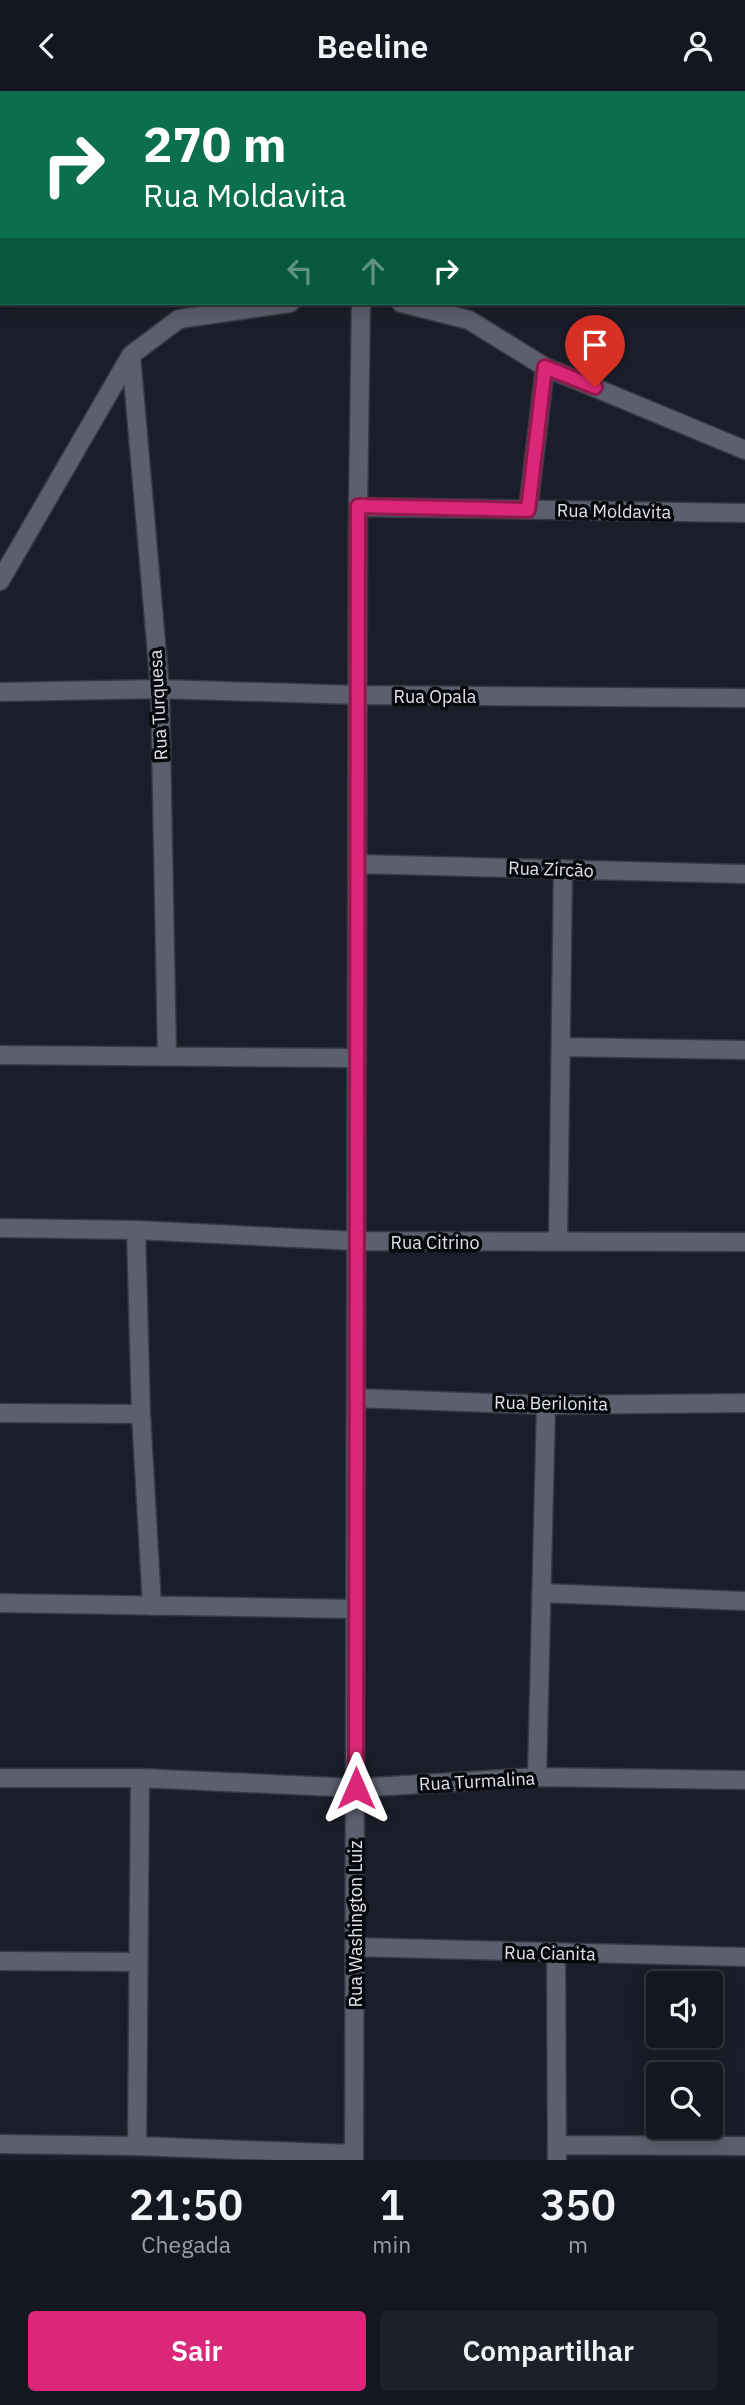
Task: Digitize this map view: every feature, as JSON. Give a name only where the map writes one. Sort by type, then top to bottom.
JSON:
[{"type":"street","points":[[0,581],[131,355],[179,319],[276,305]]},
{"type":"street","name":"Rua Washington Luiz","points":[[354,2157],[358,506],[361,305]]},
{"type":"street","points":[[409,305],[470,320],[545,367],[745,450]]},
{"type":"street","name":"Rua Turquesa","points":[[131,355],[160,689],[167,1056]]},
{"type":"street","points":[[528,510],[545,367]]},
{"type":"street","name":"Rua Moldavita","points":[[358,506],[745,513]]},
{"type":"street","name":"Rua Opala","points":[[0,692],[160,689],[358,695],[745,698]]},
{"type":"street","name":"Rua Zircão","points":[[357,864],[745,874]]},
{"type":"street","points":[[558,1242],[563,869]]},
{"type":"street","points":[[561,1047],[745,1050]]},
{"type":"street","points":[[0,1055],[357,1058]]},
{"type":"street","name":"Rua Citrino","points":[[0,1228],[136,1230],[356,1241],[745,1243]]},
{"type":"street","points":[[136,1230],[141,1414],[152,1606]]},
{"type":"street","name":"Rua Berilonita","points":[[356,1398],[546,1405],[745,1403]]},
{"type":"street","points":[[537,1777],[546,1405]]},
{"type":"street","points":[[0,1413],[141,1414]]},
{"type":"street","points":[[541,1593],[745,1601]]},
{"type":"street","points":[[0,1603],[355,1609]]},
{"type":"street","name":"Rua Turmalina","points":[[0,1778],[140,1778],[356,1788],[537,1777],[745,1780]]},
{"type":"street","points":[[137,2146],[140,1778]]},
{"type":"street","name":"Rua Cianita","points":[[355,1947],[745,1957]]},
{"type":"street","points":[[556,1953],[557,2152],[745,2145]]},
{"type":"street","points":[[0,1961],[138,1962]]},
{"type":"street","points":[[0,2144],[137,2146],[354,2157]]},
{"type":"route","points":[[356,1788],[358,506],[528,510],[545,367],[595,387]]}]
